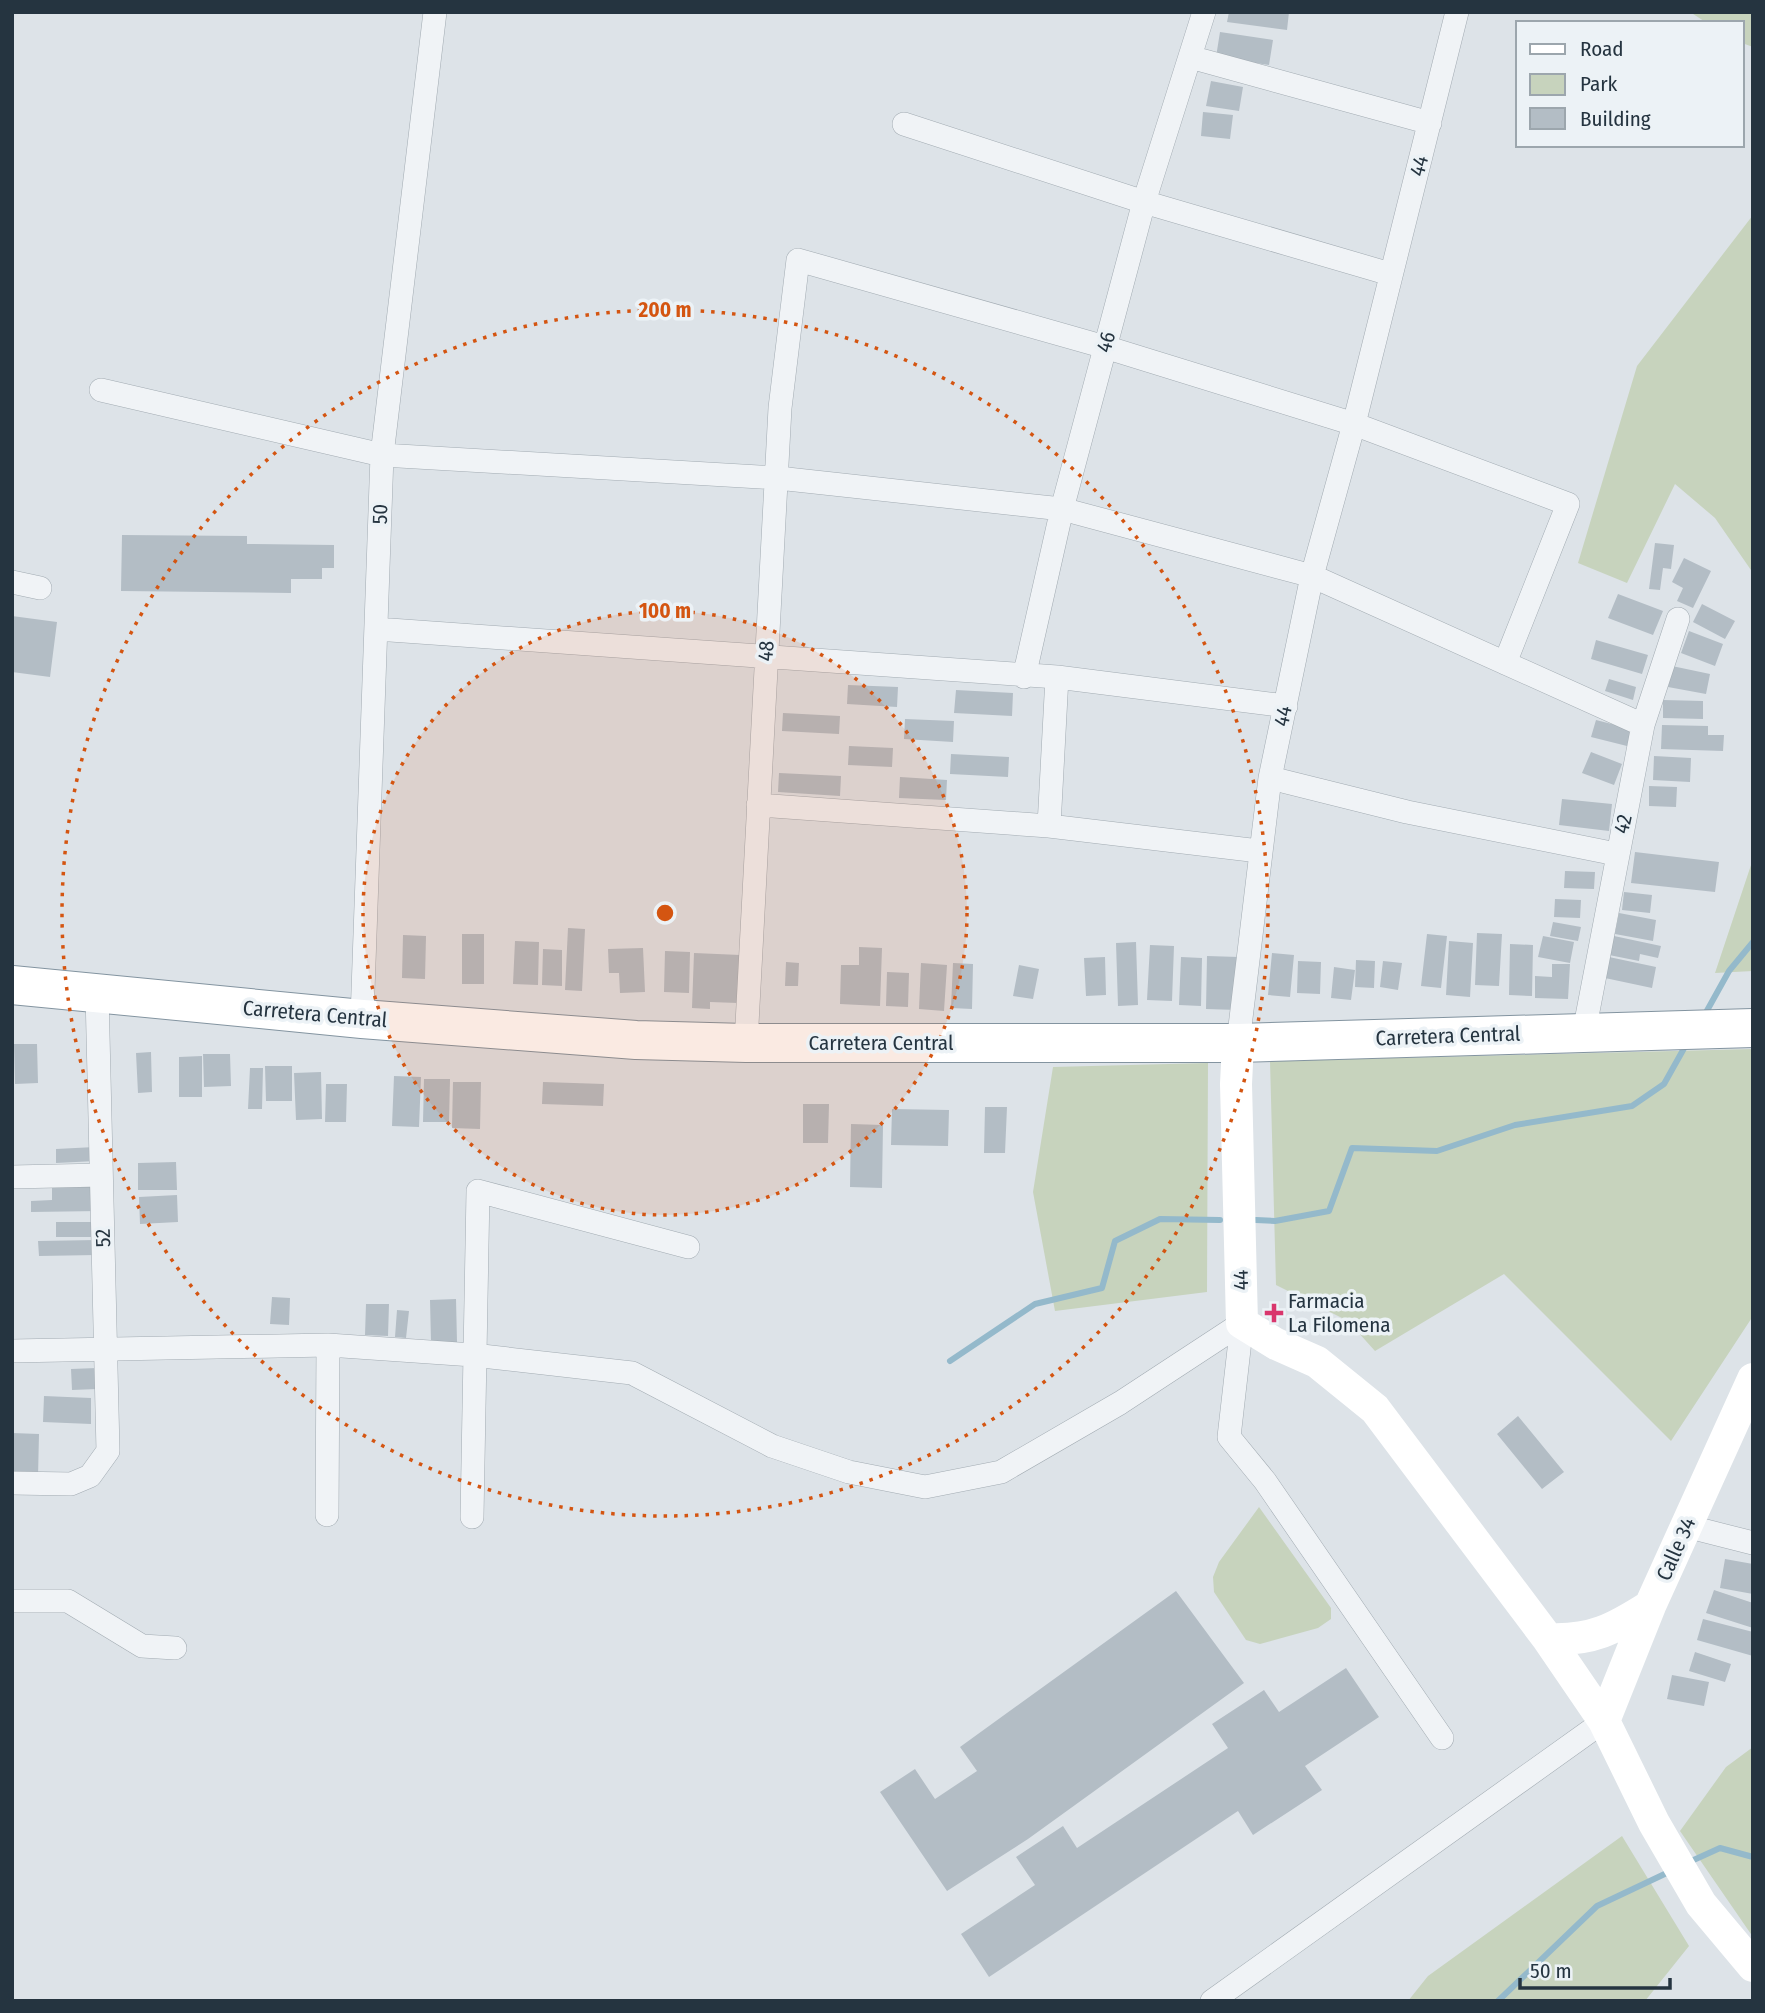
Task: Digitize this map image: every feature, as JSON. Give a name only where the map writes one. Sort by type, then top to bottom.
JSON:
[{"type":"highway","name":"Carretera Central","points":[[12,985],[362,1019],[624,1039],[746,1043],[1238,1043],[1753,1028]]},
{"type":"street","name":"50","points":[[362,1019],[382,455],[435,12]]},
{"type":"street","name":"46","points":[[1024,677],[1062,509],[1144,202],[1204,12]]},
{"type":"street","name":"44","points":[[1442,1738],[1272,1492],[1229,1437],[1242,1323],[1236,1084],[1238,1043],[1259,851],[1270,778],[1312,576],[1354,424],[1457,12]]},
{"type":"street","points":[[1191,57],[1430,123]]},
{"type":"street","points":[[904,124],[1144,202],[1390,274]]},
{"type":"street","name":"48","points":[[746,1043],[780,408],[798,260],[1105,347]]},
{"type":"street","points":[[1105,347],[1354,424],[1568,504],[1506,663]]},
{"type":"street","points":[[101,390],[382,455],[778,478],[1062,509],[1312,576],[1643,725]]},
{"type":"street","points":[[12,582],[40,588]]},
{"type":"street","name":"42","points":[[1584,1032],[1616,854],[1643,725],[1678,620]]},
{"type":"street","points":[[376,629],[1024,677],[1057,677],[1286,706]]},
{"type":"street","points":[[1049,826],[1057,677]]},
{"type":"street","points":[[1270,778],[1406,812],[1616,854]]},
{"type":"street","points":[[758,805],[1049,826],[1259,851]]},
{"type":"street","name":"52","points":[[12,1483],[71,1484],[90,1476],[108,1451],[97,993]]},
{"type":"street","points":[[12,1177],[101,1175]]},
{"type":"street","points":[[472,1517],[478,1191],[688,1247]]},
{"type":"street","points":[[12,1351],[328,1345],[473,1355],[632,1373],[772,1446],[849,1472],[925,1487],[1001,1472],[1120,1403],[1242,1323],[1276,1344],[1317,1362],[1375,1409],[1548,1639],[1604,1721],[1654,1823],[1701,1904],[1753,1966]]},
{"type":"street","points":[[327,1515],[328,1345]]},
{"type":"street","name":"Calle 34","points":[[1604,1721],[1650,1606],[1753,1379]]},
{"type":"street","points":[[1686,1526],[1753,1543]]},
{"type":"street","points":[[12,1601],[68,1601],[142,1646],[175,1648]]},
{"type":"street","points":[[1548,1639],[1578,1640],[1616,1628],[1650,1606]]},
{"type":"street","points":[[1212,2001],[1604,1721]]},
{"type":"green space","points":[[1690,12],[1753,12],[1753,47],[1744,44],[1744,21],[1704,21]]},
{"type":"green space","points":[[1753,215],[1753,573],[1715,518],[1675,484],[1627,583],[1578,563],[1637,366]]},
{"type":"green space","points":[[1753,859],[1753,971],[1715,973]]},
{"type":"green space","points":[[1753,1049],[1753,1316],[1671,1441],[1504,1274],[1375,1351],[1348,1321],[1276,1285],[1270,1061]]},
{"type":"green space","points":[[1208,1063],[1207,1292],[1055,1311],[1033,1192],[1053,1067]]},
{"type":"green space","points":[[1259,1507],[1331,1608],[1331,1619],[1318,1628],[1260,1644],[1246,1640],[1214,1592],[1213,1577],[1219,1562]]},
{"type":"green space","points":[[1753,1747],[1753,1937],[1680,1831],[1726,1767]]},
{"type":"green space","points":[[1622,1836],[1689,1946],[1645,2001],[1408,2001],[1428,1976]]},
{"type":"building","points":[[1229,12],[1289,12],[1287,30],[1227,22]]},
{"type":"building","points":[[1220,32],[1273,40],[1269,65],[1216,57]]},
{"type":"building","points":[[1211,81],[1243,87],[1239,111],[1206,106]]},
{"type":"building","points":[[1203,112],[1233,115],[1230,139],[1201,136]]},
{"type":"building","points":[[122,535],[247,536],[247,544],[334,545],[334,568],[322,568],[322,579],[291,579],[291,593],[121,591]]},
{"type":"building","points":[[1655,543],[1674,545],[1671,569],[1663,568],[1660,590],[1649,589]]},
{"type":"building","points":[[1684,558],[1711,571],[1693,608],[1677,601],[1683,588],[1672,582]]},
{"type":"building","points":[[1618,594],[1663,611],[1653,635],[1608,618]]},
{"type":"building","points":[[1702,604],[1735,621],[1725,639],[1693,622]]},
{"type":"building","points":[[12,616],[57,622],[50,677],[12,672]]},
{"type":"building","points":[[1689,631],[1723,644],[1715,666],[1681,653]]},
{"type":"building","points":[[1596,640],[1648,655],[1642,674],[1591,659]]},
{"type":"building","points":[[1672,666],[1710,674],[1706,694],[1668,687]]},
{"type":"building","points":[[1609,679],[1636,687],[1633,700],[1605,691]]},
{"type":"building","points":[[848,685],[898,687],[897,707],[847,704]]},
{"type":"building","points":[[956,690],[1013,693],[1012,716],[954,713]]},
{"type":"building","points":[[1663,700],[1703,701],[1703,719],[1663,718]]},
{"type":"building","points":[[783,713],[840,716],[839,734],[782,731]]},
{"type":"building","points":[[905,719],[954,721],[953,742],[904,739]]},
{"type":"building","points":[[1596,720],[1631,729],[1627,746],[1591,737]]},
{"type":"building","points":[[1662,725],[1708,726],[1708,735],[1724,735],[1723,751],[1661,749]]},
{"type":"building","points":[[849,746],[893,748],[892,767],[848,765]]},
{"type":"building","points":[[1591,752],[1622,764],[1614,785],[1582,773]]},
{"type":"building","points":[[951,754],[1009,757],[1008,777],[950,774]]},
{"type":"building","points":[[1654,756],[1691,758],[1690,782],[1653,780]]},
{"type":"building","points":[[779,773],[841,776],[840,796],[778,792]]},
{"type":"building","points":[[900,777],[947,780],[946,800],[899,798]]},
{"type":"building","points":[[1649,786],[1677,787],[1676,807],[1649,806]]},
{"type":"building","points":[[1562,799],[1612,804],[1609,831],[1559,825]]},
{"type":"building","points":[[1635,852],[1719,862],[1715,892],[1631,883]]},
{"type":"building","points":[[1565,871],[1595,872],[1594,889],[1564,888]]},
{"type":"building","points":[[1624,892],[1652,895],[1650,913],[1622,910]]},
{"type":"building","points":[[1555,899],[1581,900],[1580,918],[1554,917]]},
{"type":"building","points":[[1619,913],[1656,920],[1653,941],[1615,934]]},
{"type":"building","points":[[1553,922],[1581,927],[1578,941],[1550,936]]},
{"type":"building","points":[[568,928],[585,929],[582,991],[565,990]]},
{"type":"building","points":[[1477,933],[1502,934],[1499,986],[1475,985]]},
{"type":"building","points":[[462,934],[484,934],[484,984],[462,984]]},
{"type":"building","points":[[1427,934],[1447,936],[1441,988],[1421,986]]},
{"type":"building","points":[[403,935],[426,936],[425,979],[402,978]]},
{"type":"building","points":[[1543,936],[1574,942],[1570,963],[1538,957]]},
{"type":"building","points":[[1614,936],[1661,946],[1658,958],[1640,954],[1639,961],[1609,955]]},
{"type":"building","points":[[515,941],[539,942],[538,985],[513,984]]},
{"type":"building","points":[[1449,941],[1473,943],[1470,997],[1446,995]]},
{"type":"building","points":[[1136,942],[1138,1005],[1118,1006],[1116,943]]},
{"type":"building","points":[[1510,944],[1533,945],[1532,996],[1509,995]]},
{"type":"building","points":[[1150,945],[1174,946],[1172,1001],[1147,1000]]},
{"type":"building","points":[[859,947],[882,948],[880,1006],[840,1004],[841,965],[859,965]]},
{"type":"building","points":[[643,948],[645,992],[620,993],[619,973],[609,973],[608,949]]},
{"type":"building","points":[[543,949],[562,950],[562,986],[542,985]]},
{"type":"building","points":[[665,951],[690,952],[689,993],[664,992]]},
{"type":"building","points":[[694,953],[740,955],[738,1003],[710,1002],[710,1009],[692,1008]]},
{"type":"building","points":[[1272,953],[1294,955],[1290,997],[1268,995]]},
{"type":"building","points":[[1207,956],[1239,957],[1237,1010],[1206,1009]]},
{"type":"building","points":[[1105,957],[1106,995],[1086,996],[1084,958]]},
{"type":"building","points":[[1181,957],[1202,958],[1201,1006],[1179,1005]]},
{"type":"building","points":[[1609,957],[1656,967],[1652,988],[1605,978]]},
{"type":"building","points":[[1356,960],[1375,961],[1374,988],[1355,987]]},
{"type":"building","points":[[1298,961],[1321,962],[1320,994],[1297,993]]},
{"type":"building","points":[[1383,961],[1402,963],[1398,990],[1380,987]]},
{"type":"building","points":[[786,962],[799,963],[798,986],[785,986]]},
{"type":"building","points":[[921,963],[947,965],[944,1011],[919,1009]]},
{"type":"building","points":[[953,963],[973,964],[972,1009],[951,1008]]},
{"type":"building","points":[[1552,964],[1570,964],[1568,999],[1535,998],[1535,976],[1552,977]]},
{"type":"building","points":[[1019,965],[1039,969],[1033,999],[1013,996]]},
{"type":"building","points":[[1334,967],[1355,970],[1351,1000],[1331,998]]},
{"type":"building","points":[[887,972],[909,973],[908,1007],[886,1006]]},
{"type":"building","points":[[14,1044],[37,1044],[38,1083],[15,1084]]},
{"type":"building","points":[[151,1052],[152,1092],[138,1093],[136,1053]]},
{"type":"building","points":[[203,1054],[230,1054],[231,1086],[204,1087]]},
{"type":"building","points":[[202,1056],[202,1097],[179,1097],[179,1057]]},
{"type":"building","points":[[265,1066],[292,1066],[292,1101],[266,1101]]},
{"type":"building","points":[[250,1068],[263,1068],[262,1109],[248,1109]]},
{"type":"building","points":[[321,1072],[322,1119],[296,1120],[294,1073]]},
{"type":"building","points":[[394,1076],[421,1077],[419,1127],[392,1126]]},
{"type":"building","points":[[424,1079],[450,1079],[449,1122],[423,1122]]},
{"type":"building","points":[[453,1082],[481,1082],[480,1129],[452,1128]]},
{"type":"building","points":[[543,1082],[604,1084],[603,1106],[542,1104]]},
{"type":"building","points":[[326,1084],[347,1084],[346,1122],[325,1122]]},
{"type":"building","points":[[803,1104],[829,1104],[828,1143],[803,1143]]},
{"type":"building","points":[[985,1107],[1007,1107],[1005,1153],[984,1153]]},
{"type":"building","points":[[892,1109],[949,1110],[948,1146],[891,1145]]},
{"type":"building","points":[[851,1124],[883,1125],[882,1188],[850,1187]]},
{"type":"building","points":[[95,1147],[96,1161],[56,1163],[56,1149]]},
{"type":"building","points":[[176,1162],[177,1190],[138,1190],[138,1163]]},
{"type":"building","points":[[99,1185],[99,1211],[31,1212],[31,1201],[52,1200],[52,1186]]},
{"type":"building","points":[[177,1195],[178,1222],[140,1224],[139,1197]]},
{"type":"building","points":[[56,1222],[95,1222],[95,1237],[56,1237]]},
{"type":"building","points":[[96,1240],[96,1255],[39,1256],[38,1241]]},
{"type":"building","points":[[272,1297],[290,1298],[289,1325],[270,1324]]},
{"type":"building","points":[[456,1299],[457,1342],[431,1342],[430,1300]]},
{"type":"building","points":[[366,1304],[389,1304],[388,1336],[365,1335]]},
{"type":"building","points":[[397,1310],[409,1311],[406,1338],[395,1337]]},
{"type":"building","points":[[97,1368],[97,1389],[72,1390],[71,1369]]},
{"type":"building","points":[[44,1396],[91,1398],[91,1424],[43,1422]]},
{"type":"building","points":[[1518,1416],[1564,1472],[1542,1489],[1497,1434]]},
{"type":"building","points":[[12,1433],[39,1434],[38,1477],[12,1476]]},
{"type":"building","points":[[1725,1559],[1753,1564],[1753,1594],[1720,1588]]},
{"type":"building","points":[[1714,1590],[1753,1603],[1753,1628],[1706,1613]]},
{"type":"building","points":[[1176,1591],[1244,1683],[1028,1839],[947,1891],[880,1792],[915,1769],[935,1799],[977,1771],[960,1747]]},
{"type":"building","points":[[1703,1619],[1753,1632],[1753,1656],[1697,1640]]},
{"type":"building","points":[[1695,1652],[1731,1664],[1725,1682],[1689,1671]]},
{"type":"building","points":[[1346,1668],[1379,1717],[1305,1766],[1322,1790],[1253,1835],[1238,1811],[989,1977],[961,1934],[1035,1885],[1016,1857],[1063,1826],[1077,1848],[1228,1748],[1212,1724],[1264,1690],[1279,1712]]},
{"type":"building","points":[[1672,1675],[1709,1682],[1704,1706],[1667,1699]]},
{"type":"waterway","points":[[1704,1016],[1729,971],[1753,942]]},
{"type":"waterway","points":[[1256,1220],[1275,1221],[1329,1211],[1352,1148],[1437,1151],[1515,1125],[1632,1106],[1664,1084],[1687,1043]]},
{"type":"waterway","points":[[950,1361],[1035,1304],[1102,1288],[1115,1241],[1160,1219],[1220,1220]]},
{"type":"waterway","points":[[1687,1863],[1720,1848],[1753,1857]]},
{"type":"waterway","points":[[1498,2001],[1597,1906],[1671,1871]]},
{"type":"place","name":"Farmacia La Filomena","points":[[1274,1313]]}]
